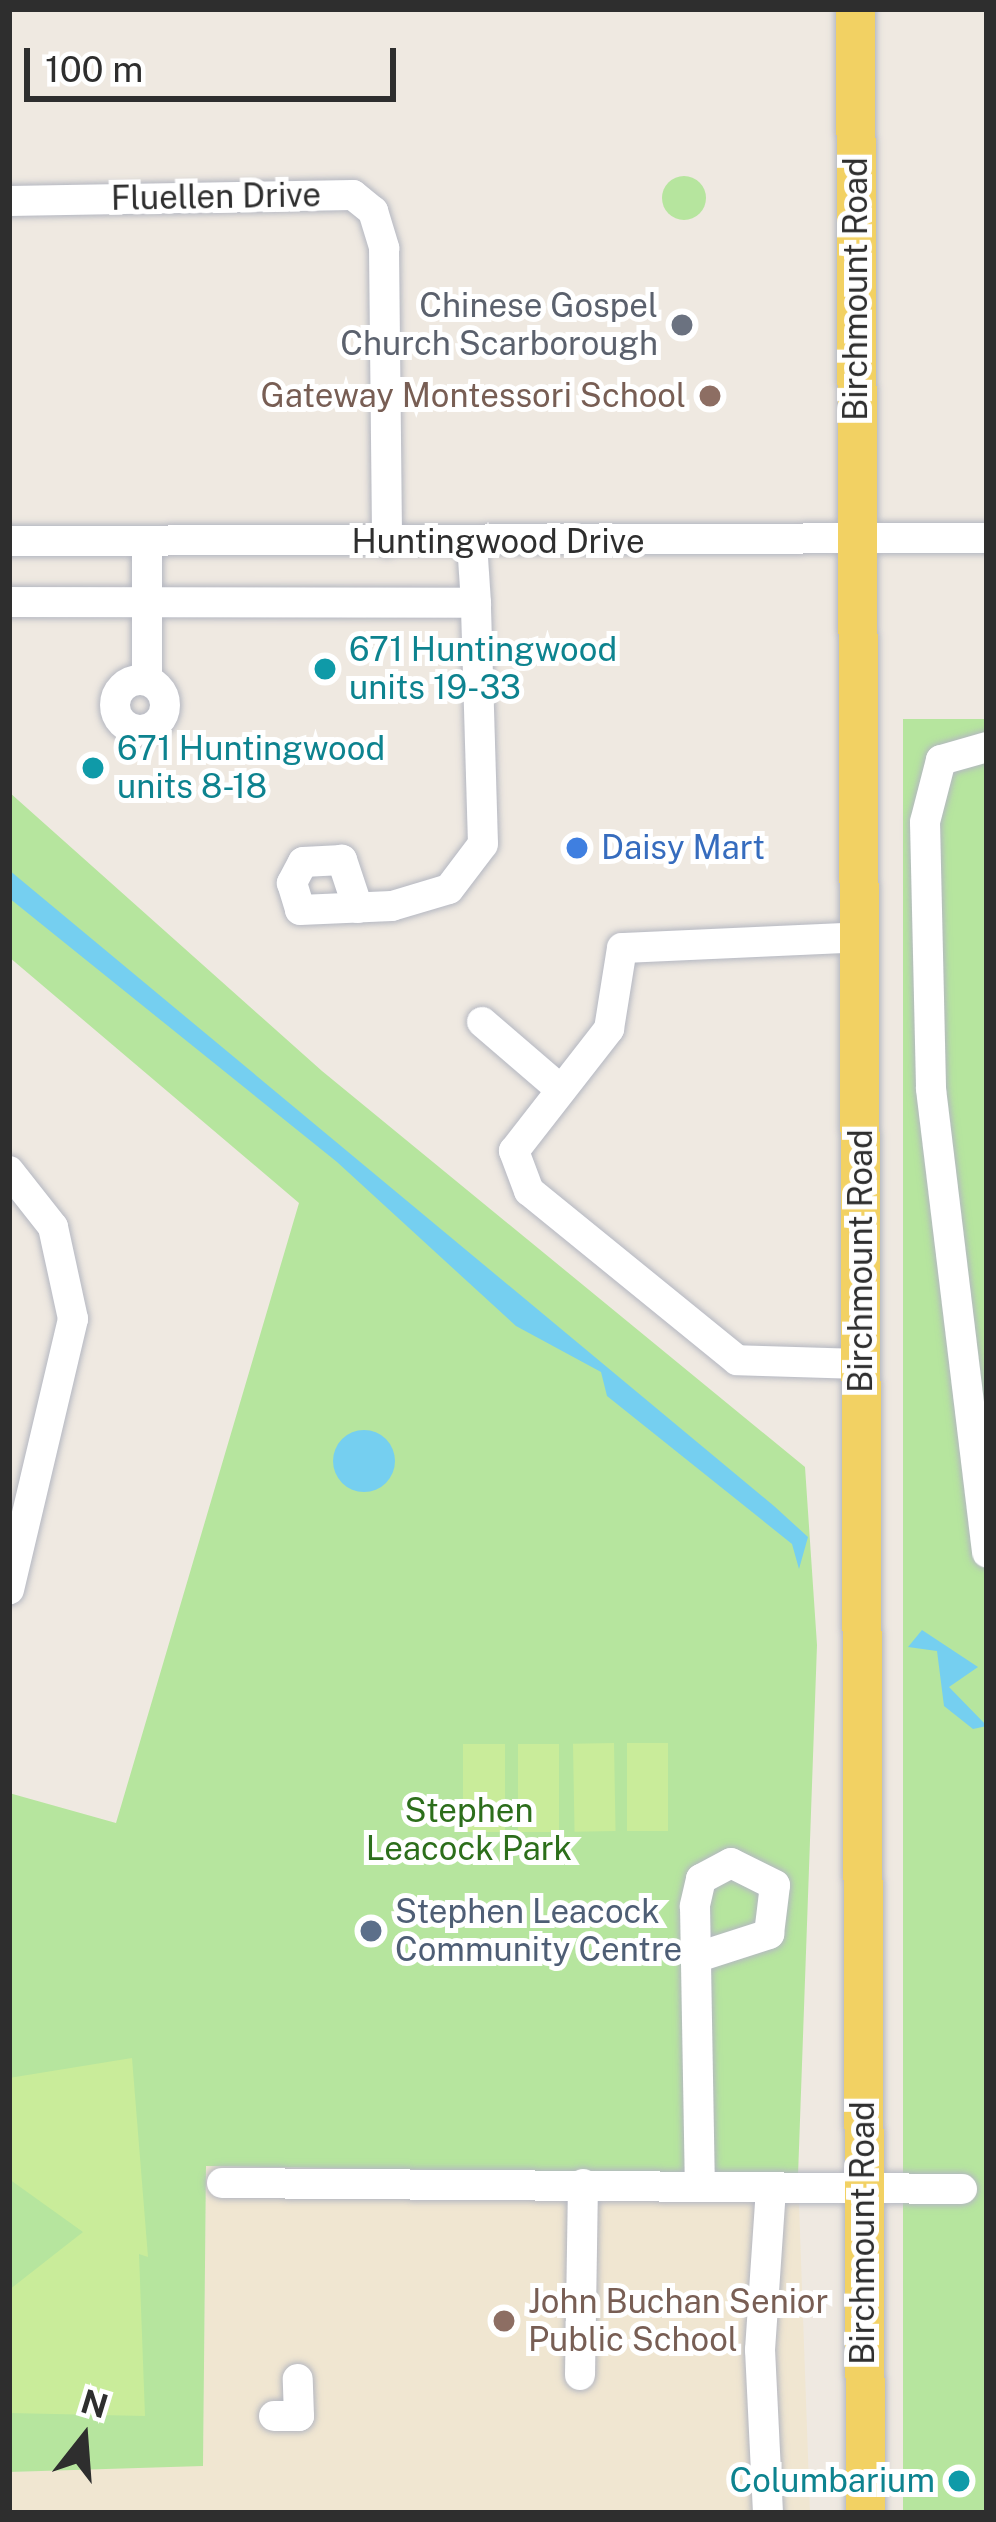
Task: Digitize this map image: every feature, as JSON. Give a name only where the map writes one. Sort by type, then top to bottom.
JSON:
[{"type":"main road","name":"Birchmount Road","points":[[855,9],[866,2513]]},
{"type":"street","name":"Fluellen Drive","points":[[9,201],[353,195],[373,211],[384,248],[388,542]]},
{"type":"street","name":"Huntingwood Drive","points":[[9,541],[987,538]]},
{"type":"street","points":[[146,542],[147,679]]},
{"type":"street","points":[[358,908],[449,889],[483,844],[472,542]]},
{"type":"street","points":[[9,602],[476,603]]},
{"type":"street","points":[[987,747],[941,760],[925,822],[931,1089],[987,1553]]},
{"type":"street","points":[[862,937],[622,948],[609,1029],[514,1151],[529,1191],[737,1360],[862,1364]]},
{"type":"street","points":[[482,1022],[560,1089]]},
{"type":"street","points":[[9,1171],[53,1227],[73,1295],[70,1351],[22,1478],[9,1590]]},
{"type":"street","points":[[698,1957],[700,2184]]},
{"type":"street","points":[[222,2183],[700,2184],[863,2194],[962,2189]]},
{"type":"street","points":[[580,2375],[583,2184]]},
{"type":"street","points":[[768,2513],[760,2350],[771,2188]]},
{"type":"street","points":[[274,2416],[299,2416],[298,2379]]},
{"type":"shaded area","name":"John Buchan Senior Public School","points":[[206,2166],[798,2176],[810,2513],[9,2513],[9,2472],[203,2465]]},
{"type":"green space","points":[[684,176],[700,182],[706,198],[700,214],[684,220],[668,214],[662,198],[668,182]]},
{"type":"green space","points":[[903,719],[987,719],[987,2513],[903,2513]]},
{"type":"green space","name":"Stephen Leacock Park","points":[[9,792],[322,1071],[805,1467],[817,1645],[798,2176],[206,2166],[203,2466],[9,2472],[9,1793],[116,1823],[299,1203],[9,957]]},
{"type":"green space","points":[[614,1743],[616,1831],[575,1832],[573,1744]]},
{"type":"green space","points":[[627,1743],[668,1743],[668,1831],[627,1831]]},
{"type":"green space","points":[[463,1744],[505,1744],[505,1832],[463,1832]]},
{"type":"green space","points":[[518,1744],[559,1744],[559,1832],[518,1832]]},
{"type":"green space","points":[[132,2058],[148,2257],[139,2254],[145,2416],[9,2413],[9,2290],[83,2232],[9,2179],[9,2078]]},
{"type":"water","points":[[9,870],[774,1506],[808,1537],[799,1569],[792,1544],[607,1396],[601,1372],[516,1326],[337,1162],[9,898]]},
{"type":"water","points":[[364,1430],[386,1439],[395,1461],[386,1483],[364,1492],[342,1483],[333,1461],[342,1439]]},
{"type":"water","points":[[922,1630],[978,1667],[949,1687],[987,1726],[973,1729],[944,1706],[937,1651],[908,1647]]},
{"type":"place","name":"Chinese Gospel Church Scarborough","points":[[682,325]]},
{"type":"place","name":"Gateway Montessori School","points":[[710,396]]},
{"type":"place","name":"671 Huntingwood units 19-33","points":[[325,669]]},
{"type":"place","name":"671 Huntingwood units 8-18","points":[[93,768]]},
{"type":"place","name":"Daisy Mart","points":[[577,848]]},
{"type":"place","name":"Stephen Leacock Community Centre","points":[[371,1931]]},
{"type":"place","name":"John Buchan Senior Public School","points":[[504,2321]]},
{"type":"place","name":"Columbarium","points":[[959,2481]]}]
